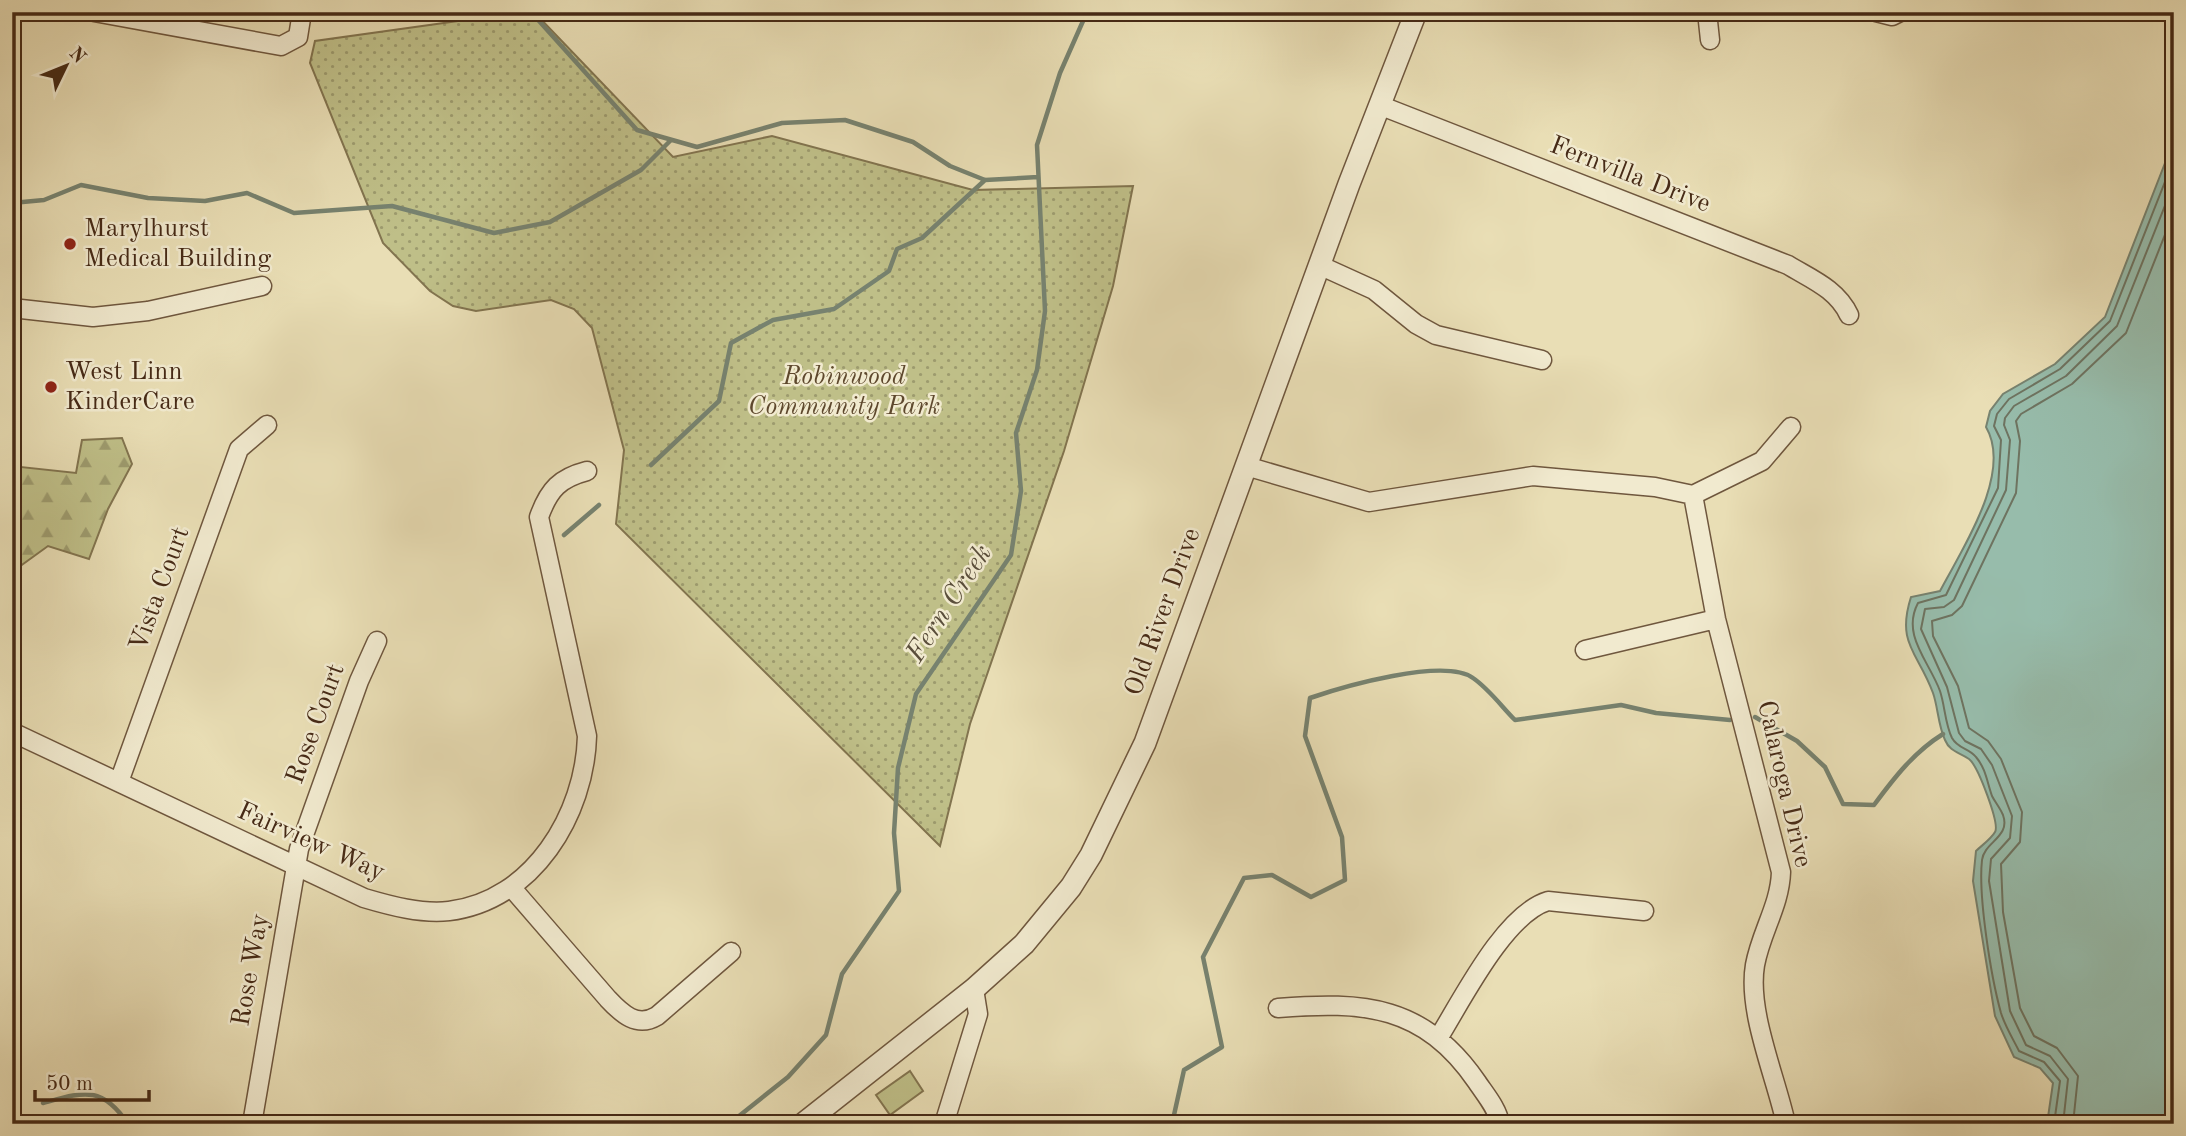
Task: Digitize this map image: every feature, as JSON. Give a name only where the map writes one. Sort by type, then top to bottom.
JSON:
[{"type":"street","points":[[94,12],[281,46],[298,37],[302,12]]},
{"type":"street","name":"Old River Drive","points":[[803,1124],[974,989],[1048,918],[1080,875],[1107,825],[1145,743],[1319,265],[1416,12]]},
{"type":"street","points":[[1707,12],[1710,40]]},
{"type":"street","points":[[1876,12],[1892,16],[1900,12]]},
{"type":"street","name":"Fernvilla Drive","points":[[1379,105],[1788,265],[1830,290],[1843,302],[1849,315]]},
{"type":"street","points":[[1319,265],[1374,290],[1416,324],[1436,335],[1542,360]]},
{"type":"street","points":[[12,308],[93,317],[148,311],[262,286]]},
{"type":"street","name":"Vista Court","points":[[119,782],[239,449],[267,425]]},
{"type":"street","points":[[1246,466],[1369,502],[1533,476],[1655,487],[1693,495],[1762,461],[1791,426]]},
{"type":"street","name":"Fairview Way","points":[[12,732],[364,898],[426,910],[462,908],[511,887],[532,870],[559,835],[574,805],[587,761],[587,736],[539,517],[544,503],[565,477],[587,471]]},
{"type":"street","name":"Calaroga Drive","points":[[1693,495],[1716,619],[1781,872],[1777,903],[1765,931],[1754,980],[1766,1049],[1786,1124]]},
{"type":"street","points":[[1585,650],[1716,619]]},
{"type":"street","name":"Rose Court","points":[[296,866],[300,842],[359,681],[377,641]]},
{"type":"street","name":"Rose Way","points":[[251,1124],[296,866]]},
{"type":"street","points":[[511,887],[608,999],[624,1015],[634,1020],[649,1020],[657,1016],[731,952]]},
{"type":"street","points":[[1439,1037],[1505,934],[1534,905],[1548,901],[1644,911]]},
{"type":"street","points":[[944,1124],[978,1014],[974,989]]},
{"type":"street","points":[[1278,1008],[1334,1003],[1358,1005],[1385,1012],[1439,1037],[1461,1059],[1500,1124]]},
{"type":"green space","name":"Robinwood Community Park","points":[[534,12],[673,157],[772,136],[973,190],[1133,186],[1113,286],[1064,451],[970,724],[940,846],[616,524],[624,450],[592,328],[574,309],[551,300],[476,311],[453,306],[430,291],[383,243],[310,63],[315,41]]},
{"type":"green space","points":[[122,438],[132,464],[108,509],[89,559],[48,546],[12,572],[12,466],[76,473],[82,440]]},
{"type":"green space","points":[[910,1071],[923,1091],[890,1115],[876,1095]]},
{"type":"water","points":[[2174,140],[2174,1124],[2047,1124],[2053,1083],[2040,1068],[2014,1057],[1995,1016],[1973,881],[1976,851],[1995,832],[1991,807],[1973,764],[1952,749],[1945,740],[1933,693],[1907,637],[1907,613],[1911,597],[1940,591],[1981,510],[1993,466],[1993,446],[1986,427],[1990,411],[2003,394],[2055,364],[2105,317]]},
{"type":"waterway","points":[[531,12],[637,130],[697,147],[782,123],[845,120],[913,142],[950,166],[985,180],[1038,177]]},
{"type":"waterway","name":"Fern Creek","points":[[729,1124],[788,1077],[826,1035],[842,974],[899,891],[894,833],[898,768],[916,694],[1011,555],[1021,491],[1016,433],[1037,370],[1045,311],[1037,145],[1060,73],[1087,12]]},
{"type":"waterway","points":[[12,203],[44,200],[81,185],[148,198],[205,201],[247,193],[294,213],[392,206],[494,233],[550,222],[641,170],[671,140]]},
{"type":"waterway","points":[[651,465],[719,401],[731,343],[773,320],[834,309],[889,271],[897,249],[922,238],[985,180]]},
{"type":"waterway","points":[[564,535],[599,505]]},
{"type":"waterway","points":[[1172,1124],[1184,1070],[1222,1047],[1203,957],[1244,878],[1272,875],[1311,897],[1345,880],[1342,837],[1305,736],[1310,698],[1393,676],[1440,671],[1459,672],[1473,678],[1515,720],[1621,705],[1656,713],[1730,720]]},
{"type":"waterway","points":[[1755,717],[1797,741],[1825,767],[1843,804],[1874,805],[1914,757],[1943,734]]},
{"type":"waterway","name":"Fern Creek","points":[[43,1103],[70,1096],[100,1097],[119,1111],[128,1124]]},
{"type":"place","name":"Marylhurst Medical Building","points":[[70,244]]},
{"type":"place","name":"West Linn KinderCare","points":[[51,387]]}]
